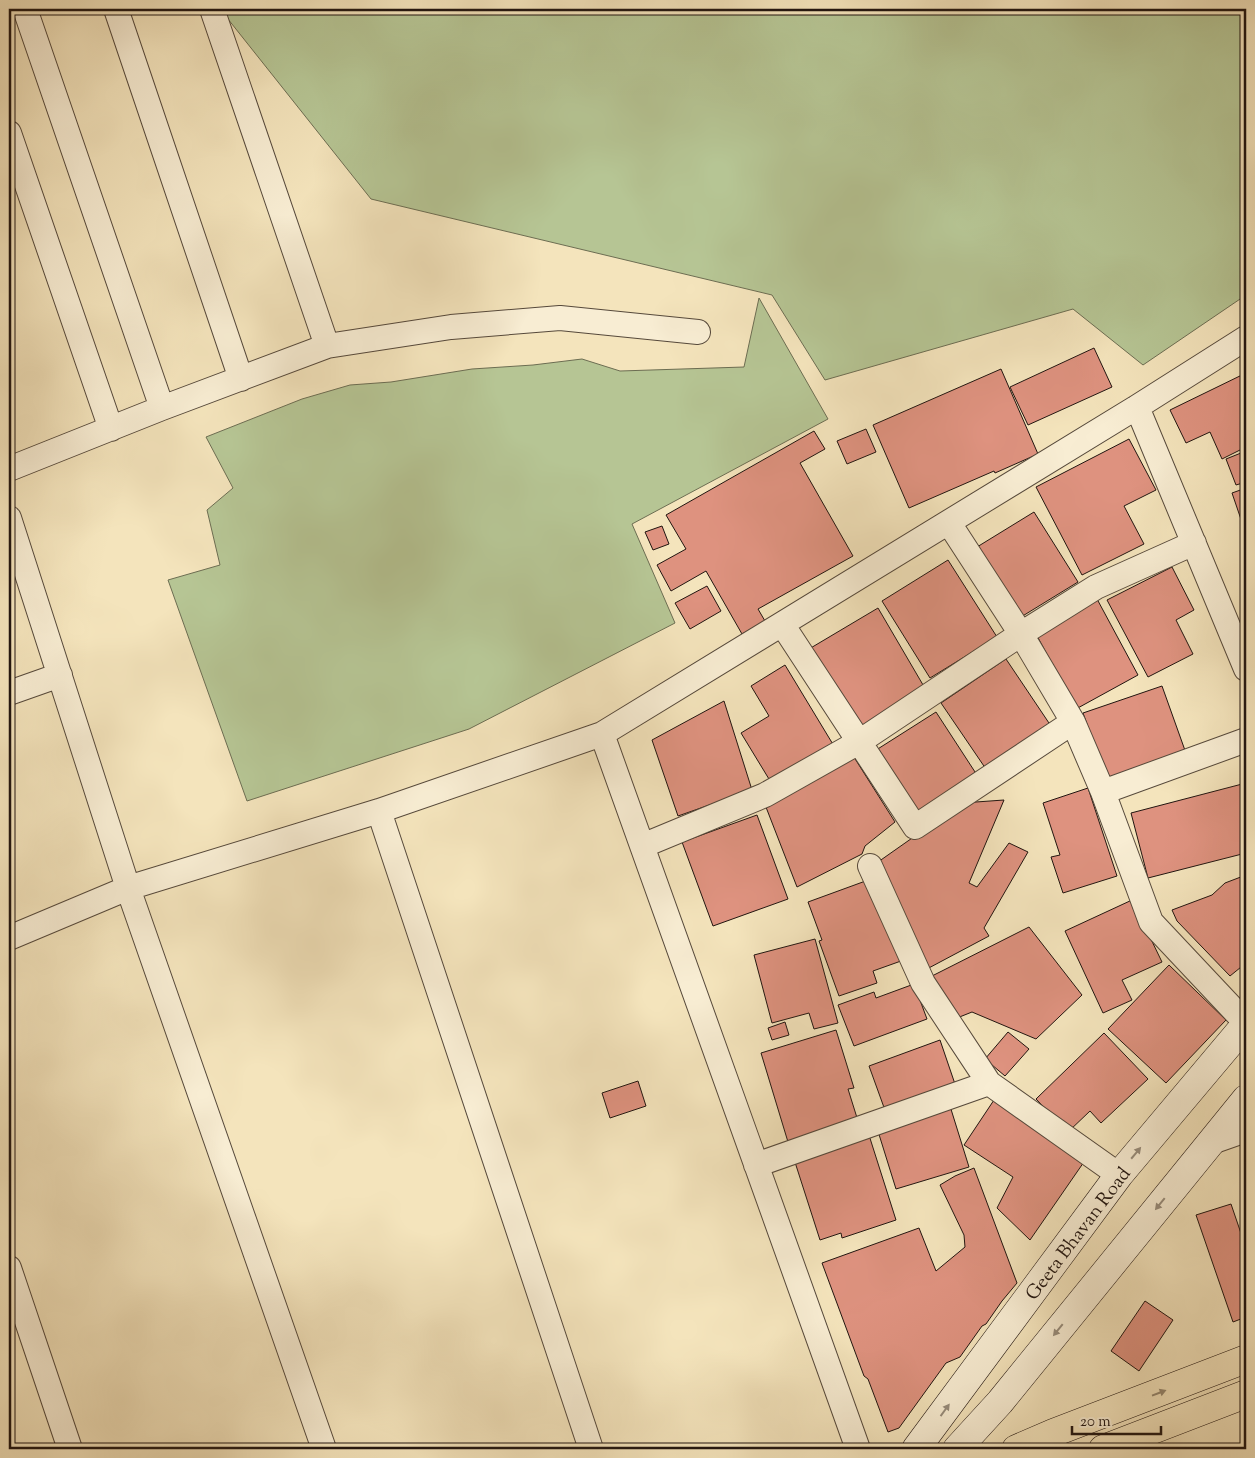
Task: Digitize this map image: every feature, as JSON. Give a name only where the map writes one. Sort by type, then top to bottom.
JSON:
[{"type":"main road","name":"Geeta Bhavan Road","points":[[916,1449],[1119,1175],[1246,1024]]},
{"type":"main road","points":[[957,1449],[1000,1402],[1246,1099]]},
{"type":"main road","points":[[1016,1449],[1246,1359]]},
{"type":"main road","points":[[1103,1449],[1246,1394]]},
{"type":"street","points":[[25,9],[162,408]]},
{"type":"street","points":[[116,9],[241,379]]},
{"type":"street","points":[[212,9],[327,346]]},
{"type":"street","points":[[9,133],[111,429]]},
{"type":"street","points":[[9,470],[162,408],[327,346],[451,327],[560,318],[698,332]]},
{"type":"street","points":[[9,938],[128,888],[379,811],[602,734],[949,523],[1246,338]]},
{"type":"street","points":[[1137,407],[1246,668]]},
{"type":"street","points":[[9,518],[128,888],[324,1449]]},
{"type":"street","points":[[949,523],[1022,634],[1073,722],[1103,792],[1151,922],[1246,1024]]},
{"type":"street","points":[[642,846],[765,795],[859,742],[1096,587],[1194,543]]},
{"type":"street","points":[[782,624],[914,827],[1073,722]]},
{"type":"street","points":[[9,693],[60,675]]},
{"type":"street","points":[[602,734],[858,1449]]},
{"type":"street","points":[[1103,792],[1246,740]]},
{"type":"street","points":[[379,811],[591,1449]]},
{"type":"street","points":[[870,866],[923,983],[989,1084],[1119,1175]]},
{"type":"street","points":[[756,1165],[989,1084]]},
{"type":"street","points":[[1209,1143],[1246,1130]]},
{"type":"street","points":[[9,1268],[70,1449]]},
{"type":"green space","points":[[220,9],[1246,9],[1246,295],[1143,365],[1073,309],[825,380],[772,295],[371,199]]},
{"type":"green space","points":[[759,298],[828,419],[632,524],[675,623],[469,729],[247,801],[168,580],[220,565],[207,510],[233,488],[206,437],[302,399],[350,385],[391,382],[472,369],[533,365],[582,359],[620,371],[744,367]]},
{"type":"building","points":[[1094,348],[1112,387],[1028,425],[1010,387]]},
{"type":"building","points":[[1001,369],[1038,454],[909,508],[873,425]]},
{"type":"building","points":[[1246,373],[1246,447],[1222,459],[1210,432],[1186,443],[1170,410]]},
{"type":"building","points":[[866,429],[876,452],[847,464],[837,441]]},
{"type":"building","points":[[814,431],[825,449],[800,463],[853,556],[758,609],[765,621],[742,634],[706,571],[671,591],[657,565],[686,549],[666,515]]},
{"type":"building","points":[[1129,439],[1156,490],[1124,506],[1144,544],[1082,575],[1036,487]]},
{"type":"building","points":[[1246,451],[1246,482],[1236,485],[1226,459]]},
{"type":"building","points":[[1246,488],[1246,534],[1232,493]]},
{"type":"building","points":[[1034,512],[1078,582],[1021,617],[977,547]]},
{"type":"building","points":[[662,526],[669,544],[653,550],[645,532]]},
{"type":"building","points":[[948,560],[997,637],[930,678],[882,601]]},
{"type":"building","points":[[1172,567],[1194,610],[1176,620],[1193,654],[1148,677],[1107,600]]},
{"type":"building","points":[[707,586],[721,611],[690,629],[675,603]]},
{"type":"building","points":[[1097,599],[1138,675],[1076,709],[1035,632]]},
{"type":"building","points":[[878,608],[926,690],[857,730],[809,649]]},
{"type":"building","points":[[1006,659],[1053,729],[988,772],[941,703]]},
{"type":"building","points":[[785,665],[834,746],[772,784],[741,733],[769,716],[751,686]]},
{"type":"building","points":[[1162,686],[1187,756],[1108,783],[1083,713]]},
{"type":"building","points":[[724,701],[752,790],[678,816],[652,740]]},
{"type":"building","points":[[936,712],[977,775],[914,815],[873,752]]},
{"type":"building","points":[[852,754],[895,822],[865,846],[862,854],[797,887],[764,802]]},
{"type":"building","points":[[1246,783],[1246,853],[1148,878],[1131,813]]},
{"type":"building","points":[[1088,788],[1117,876],[1063,893],[1051,857],[1060,855],[1043,803]]},
{"type":"building","points":[[1004,800],[969,883],[977,887],[1009,843],[1028,852],[984,928],[989,936],[925,970],[878,862],[962,803]]},
{"type":"building","points":[[757,815],[788,899],[713,926],[682,842]]},
{"type":"building","points":[[1246,875],[1246,963],[1230,976],[1177,921],[1172,910],[1212,895],[1225,883]]},
{"type":"building","points":[[871,879],[901,961],[873,971],[877,983],[839,996],[819,941],[822,940],[808,902]]},
{"type":"building","points":[[1132,900],[1162,962],[1122,980],[1132,1000],[1103,1013],[1065,931]]},
{"type":"building","points":[[1029,927],[1082,995],[1036,1039],[972,1012],[957,1018],[930,977]]},
{"type":"building","points":[[815,939],[838,1023],[814,1029],[809,1013],[772,1023],[754,955]]},
{"type":"building","points":[[1169,965],[1226,1020],[1166,1083],[1108,1029]]},
{"type":"building","points":[[914,984],[927,1019],[854,1046],[838,1005],[874,992],[876,998]]},
{"type":"building","points":[[785,1022],[789,1035],[772,1040],[768,1028]]},
{"type":"building","points":[[836,1030],[854,1088],[848,1089],[858,1121],[788,1142],[761,1053]]},
{"type":"building","points":[[1008,1032],[1029,1049],[1005,1076],[985,1059]]},
{"type":"building","points":[[1104,1033],[1148,1079],[1101,1123],[1090,1111],[1068,1132],[1036,1099]]},
{"type":"building","points":[[940,1040],[956,1087],[886,1113],[869,1066]]},
{"type":"building","points":[[638,1081],[646,1106],[610,1118],[602,1093]]},
{"type":"building","points":[[996,1097],[1086,1159],[1030,1240],[997,1208],[1013,1177],[964,1145]]},
{"type":"building","points":[[950,1106],[969,1167],[896,1189],[877,1128]]},
{"type":"building","points":[[868,1132],[896,1220],[842,1238],[841,1233],[820,1240],[793,1156]]},
{"type":"building","points":[[974,1168],[1017,1283],[960,1357],[946,1363],[899,1428],[888,1432],[868,1379],[864,1376],[822,1263],[919,1228],[936,1271],[965,1247],[964,1235],[940,1185]]},
{"type":"building","points":[[1231,1204],[1246,1248],[1246,1317],[1233,1322],[1196,1215]]},
{"type":"building","points":[[1145,1301],[1173,1320],[1139,1371],[1111,1351]]}]
